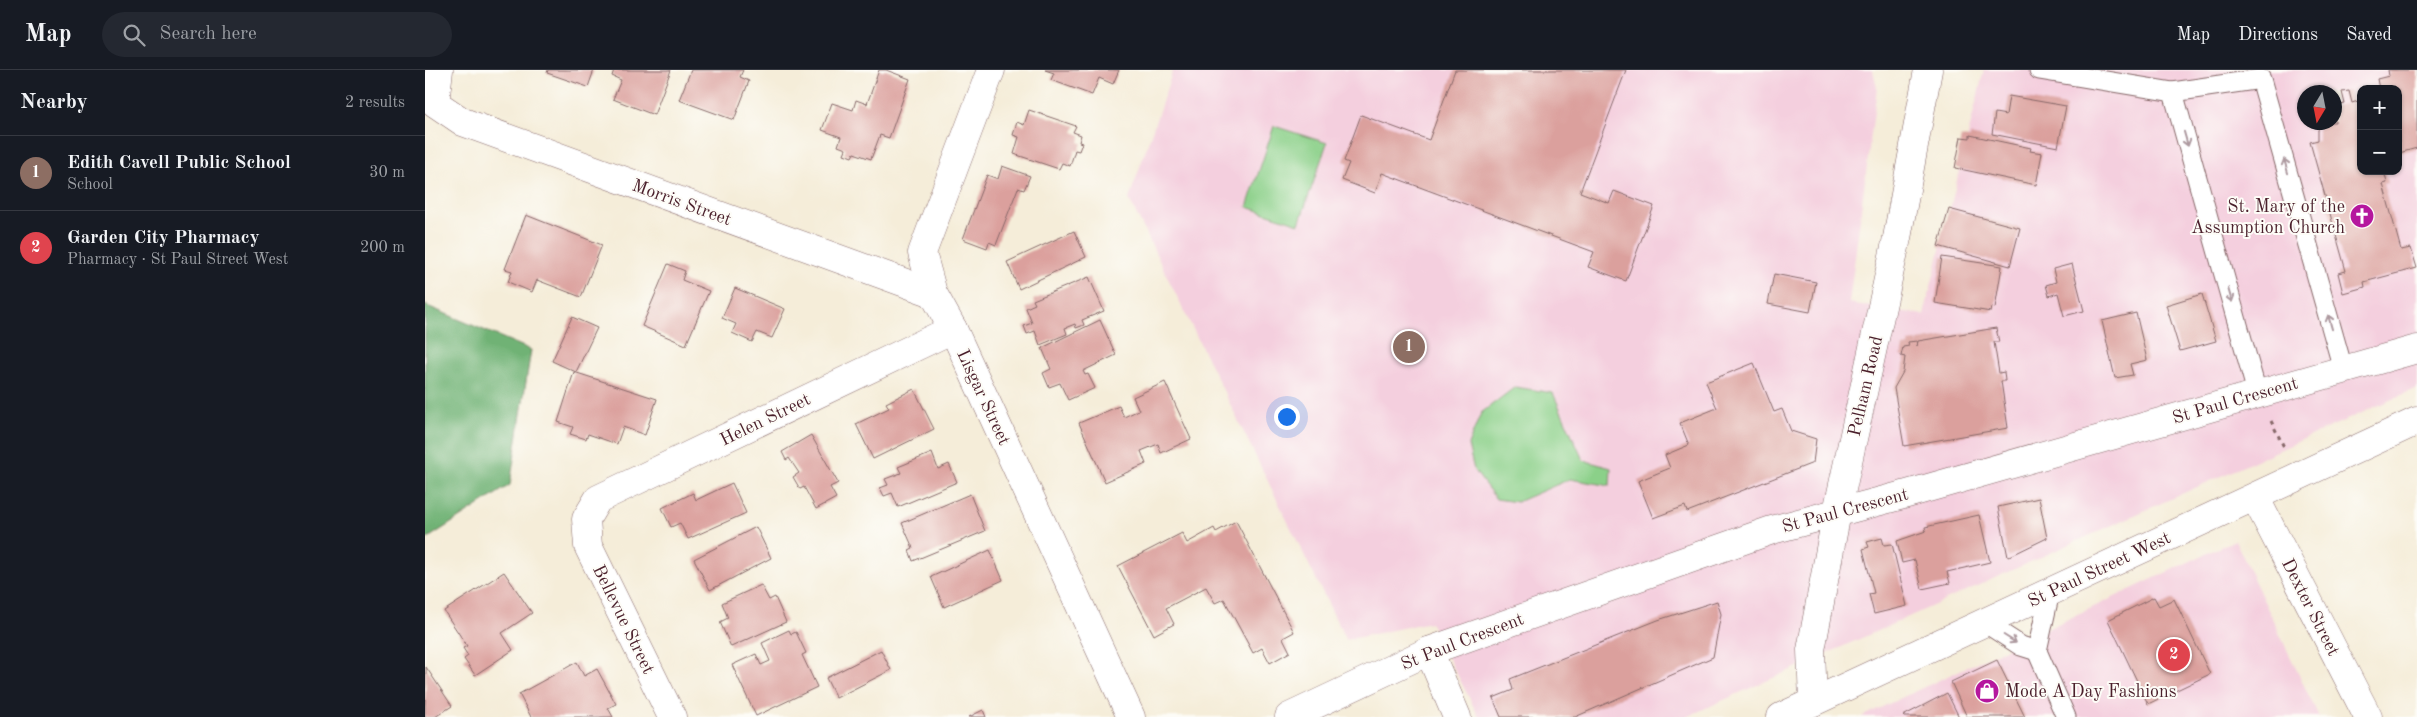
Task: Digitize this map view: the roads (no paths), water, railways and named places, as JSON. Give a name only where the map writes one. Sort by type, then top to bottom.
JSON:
[{"type":"street","name":"Morris Street","points":[[439,70],[435,103],[463,122],[933,293]]},
{"type":"street","name":"Lisgar Street","points":[[991,70],[922,253],[933,293],[953,329],[1131,717]]},
{"type":"street","name":"Pelham Road","points":[[1813,702],[1811,650],[1837,512],[1897,238],[1928,70]]},
{"type":"street","name":"Helen Street","points":[[586,519],[599,499],[953,329]]},
{"type":"street","name":"St Paul Crescent","points":[[1289,717],[1429,651],[1773,530],[1907,494],[2417,349]]},
{"type":"street","name":"St Paul Street West","points":[[1781,717],[2417,421]]},
{"type":"street","name":"Dexter Street","points":[[2255,497],[2368,717]]},
{"type":"street","name":"Bellevue Street","points":[[586,519],[588,546],[672,717]]},
{"type":"street","points":[[1429,651],[1457,717]]},
{"type":"lane","points":[[2039,70],[2173,92],[2261,79],[2343,369]]},
{"type":"lane","points":[[2173,92],[2257,393]]},
{"type":"lane","points":[[2050,592],[2037,651],[2066,717]]},
{"type":"lane","points":[[1984,622],[2021,646],[2037,651]]},
{"type":"place","name":"St. Mary of the Assumption Church","points":[[2362,216]]},
{"type":"place","name":"Edith Cavell Public School","points":[[1409,347]]},
{"type":"place","name":"Garden City Pharmacy","points":[[2174,655]]},
{"type":"place","name":"Mode A Day Fashions","points":[[1987,691]]}]
